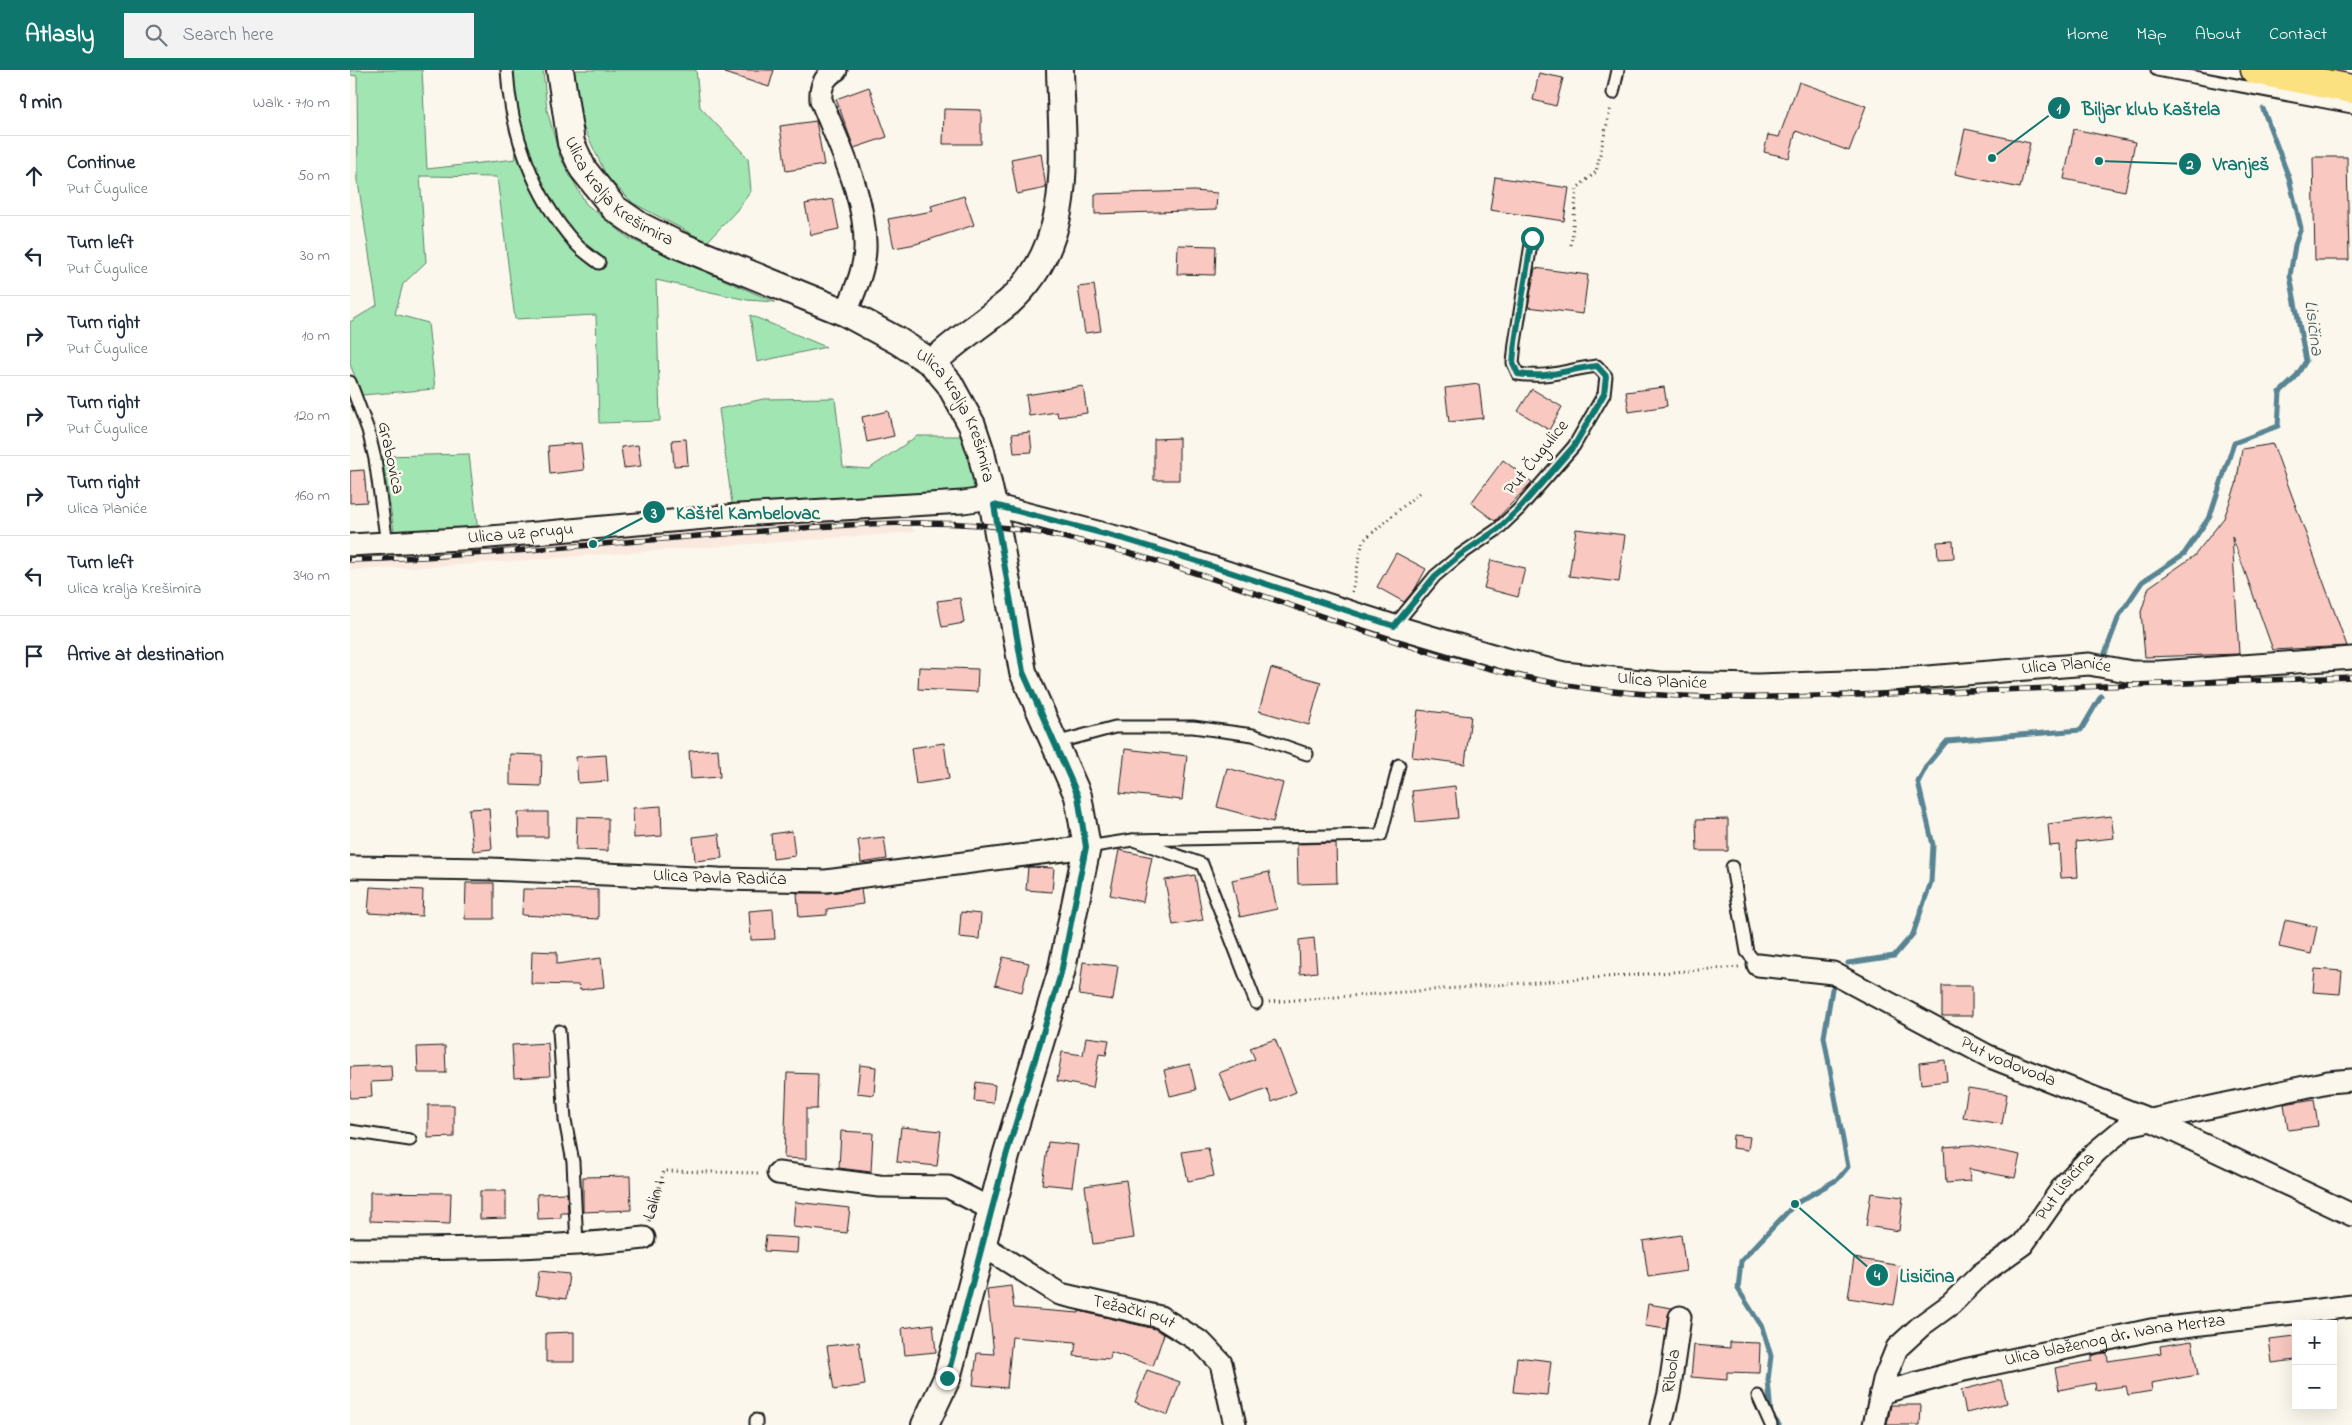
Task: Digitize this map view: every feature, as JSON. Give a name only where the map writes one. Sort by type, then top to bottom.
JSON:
[{"type":"main road","points":[[2255,70],[2352,88]]},
{"type":"street","name":"Ulica kralja Krešimira","points":[[560,70],[572,143],[582,169],[596,189],[614,208],[640,226],[676,244],[846,312],[898,341],[932,363],[949,383],[972,425],[982,452],[1023,672],[1078,796],[1086,847],[1061,973],[1006,1156],[947,1378],[925,1425]]},
{"type":"street","points":[[932,363],[949,347],[1009,301],[1029,279],[1043,258],[1055,230],[1062,196],[1060,70]]},
{"type":"street","points":[[827,72],[820,92],[821,100],[859,197],[863,219],[865,250],[862,271],[846,312]]},
{"type":"street","name":"Ulica Planiće","points":[[992,501],[1196,561],[1394,626],[1452,641],[1506,659],[1564,673],[1660,683],[1758,685],[1877,681],[2098,665],[2132,672],[2159,672],[2352,658]]},
{"type":"street","name":"Ulica uz prugu","points":[[350,545],[388,544],[739,515],[992,501]]},
{"type":"street","name":"Ulica Pavla Radića","points":[[350,867],[490,869],[718,880],[826,881],[1086,847]]},
{"type":"street","name":"Put vodovoda","points":[[1758,965],[1833,973],[1988,1056],[2152,1121],[2352,1215]]},
{"type":"street","name":"Put Lisičina","points":[[1874,1425],[1884,1380],[1897,1348],[1922,1325],[1951,1304],[1981,1274],[2023,1244],[2065,1184],[2097,1151],[2128,1125],[2328,1082],[2352,1080]]},
{"type":"street","points":[[778,1173],[879,1186],[948,1186],[993,1210]]},
{"type":"street","name":"Lalin I","points":[[350,1249],[469,1249],[577,1245],[644,1238]]},
{"type":"street","name":"Težački put","points":[[982,1245],[1060,1294],[1160,1317],[1202,1343],[1221,1363],[1235,1425]]},
{"type":"street","name":"Ulica blaženog dr. Ivana Mertza","points":[[1881,1393],[1964,1370],[2151,1330],[2352,1306]]},
{"type":"street","name":"Ribola","points":[[1661,1425],[1669,1393],[1680,1317]]},
{"type":"lane","points":[[507,70],[508,93],[526,159],[546,204],[576,244],[599,263]]},
{"type":"lane","points":[[1613,93],[1618,70]]},
{"type":"lane","points":[[2157,70],[2352,106]]},
{"type":"lane","name":"Put Čugulice","points":[[1394,626],[1435,576],[1460,555],[1498,529],[1519,509],[1574,446],[1604,394],[1606,376],[1597,366],[1576,368],[1554,375],[1534,376],[1518,374],[1513,363],[1515,342],[1532,238]]},
{"type":"lane","name":"Grabovica","points":[[350,382],[368,430],[375,459],[388,544]]},
{"type":"lane","points":[[1055,743],[1115,727],[1193,727],[1253,735],[1306,754]]},
{"type":"lane","points":[[1086,847],[1133,840],[1381,835],[1398,765]]},
{"type":"lane","points":[[1133,840],[1202,864],[1256,1003]]},
{"type":"lane","points":[[1732,867],[1747,952],[1758,965]]},
{"type":"lane","points":[[559,1030],[565,1120],[573,1162],[577,1245]]},
{"type":"lane","points":[[350,1131],[410,1140]]},
{"type":"lane","points":[[1758,1396],[1771,1425]]},
{"type":"path","points":[[1571,245],[1578,188],[1596,172],[1613,93]]},
{"type":"path","points":[[1348,610],[1363,541],[1421,491]]},
{"type":"path","points":[[1256,1003],[1758,965]]},
{"type":"path","name":"Lalin I","points":[[644,1238],[664,1171],[778,1173]]},
{"type":"shaded area","points":[[900,509],[915,532],[445,566],[350,570],[350,550]]},
{"type":"green space","points":[[350,70],[422,70],[427,169],[516,159],[500,70],[543,70],[547,110],[560,157],[586,204],[630,239],[775,302],[747,300],[656,280],[660,421],[599,423],[596,315],[515,319],[497,177],[420,176],[426,262],[403,284],[395,314],[428,323],[435,389],[362,395],[350,364],[350,322],[377,305],[358,182],[357,76],[350,75]]},
{"type":"green space","points":[[574,70],[696,70],[700,107],[748,158],[751,191],[737,210],[707,242],[633,203],[607,177],[582,124]]},
{"type":"green space","points":[[750,315],[826,347],[757,362]]},
{"type":"green space","points":[[835,398],[843,467],[869,469],[917,436],[966,436],[977,492],[733,511],[719,409],[763,399]]},
{"type":"green space","points":[[469,454],[478,532],[395,537],[382,456]]},
{"type":"building","points":[[726,70],[774,70],[769,87],[725,73]]},
{"type":"building","points":[[1539,73],[1563,78],[1556,106],[1533,100]]},
{"type":"building","points":[[1799,82],[1866,106],[1849,151],[1796,131],[1789,158],[1764,152],[1768,135],[1779,137]]},
{"type":"building","points":[[869,87],[887,137],[854,148],[836,99]]},
{"type":"building","points":[[944,109],[981,110],[981,144],[943,144]]},
{"type":"building","points":[[816,121],[824,165],[786,171],[780,126]]},
{"type":"building","points":[[1965,129],[2030,143],[2020,188],[1955,174]]},
{"type":"building","points":[[2074,129],[2135,142],[2125,191],[2064,179]]},
{"type":"building","points":[[1041,153],[1046,188],[1017,194],[1011,159]]},
{"type":"building","points":[[2313,157],[2347,157],[2349,260],[2315,260]]},
{"type":"building","points":[[1495,177],[1569,188],[1564,221],[1490,210]]},
{"type":"building","points":[[1194,191],[1217,193],[1216,210],[1095,214],[1095,194]]},
{"type":"building","points":[[964,196],[974,225],[916,244],[894,248],[888,219],[933,211],[931,206]]},
{"type":"building","points":[[833,199],[839,229],[811,235],[805,204]]},
{"type":"building","points":[[1178,245],[1216,246],[1215,275],[1177,274]]},
{"type":"building","points":[[1535,268],[1588,275],[1583,314],[1528,307]]},
{"type":"building","points":[[1094,285],[1101,331],[1085,333],[1078,287]]},
{"type":"building","points":[[1479,384],[1483,418],[1449,422],[1445,388]]},
{"type":"building","points":[[1083,386],[1087,413],[1058,417],[1057,412],[1029,416],[1026,395]]},
{"type":"building","points":[[1664,387],[1667,406],[1629,412],[1626,392]]},
{"type":"building","points":[[1532,389],[1562,407],[1549,430],[1518,411]]},
{"type":"building","points":[[888,411],[894,436],[867,442],[862,417]]},
{"type":"building","points":[[1030,432],[1032,452],[1014,453],[1012,434]]},
{"type":"building","points":[[1179,438],[1179,480],[1154,480],[1154,439]]},
{"type":"building","points":[[686,439],[688,465],[674,466],[672,440]]},
{"type":"building","points":[[581,443],[584,470],[550,474],[548,446]]},
{"type":"building","points":[[2273,444],[2347,646],[2273,650],[2232,536],[2239,654],[2145,657],[2141,612],[2149,587],[2194,556],[2224,518],[2236,485],[2242,449]]},
{"type":"building","points":[[638,445],[641,466],[624,468],[621,447]]},
{"type":"building","points":[[1503,460],[1532,482],[1495,521],[1471,503]]},
{"type":"building","points":[[364,470],[367,502],[350,503],[350,471]]},
{"type":"building","points":[[1576,529],[1625,535],[1619,582],[1569,576]]},
{"type":"building","points":[[1953,541],[1954,558],[1938,559],[1937,542]]},
{"type":"building","points":[[1396,553],[1426,569],[1415,589],[1404,602],[1377,587]]},
{"type":"building","points":[[1491,560],[1525,568],[1518,597],[1484,588]]},
{"type":"building","points":[[960,598],[964,623],[942,627],[937,601]]},
{"type":"building","points":[[919,667],[978,669],[977,692],[918,689]]},
{"type":"building","points":[[1271,668],[1321,682],[1309,725],[1259,711]]},
{"type":"building","points":[[1418,710],[1471,716],[1465,764],[1412,757]]},
{"type":"building","points":[[944,743],[949,779],[916,784],[911,748]]},
{"type":"building","points":[[718,749],[720,777],[691,779],[689,751]]},
{"type":"building","points":[[1125,749],[1187,756],[1182,800],[1120,793]]},
{"type":"building","points":[[510,754],[542,755],[541,786],[510,785]]},
{"type":"building","points":[[606,755],[608,781],[578,783],[576,757]]},
{"type":"building","points":[[1227,768],[1283,783],[1273,822],[1217,807]]},
{"type":"building","points":[[1455,786],[1458,818],[1416,822],[1412,791]]},
{"type":"building","points":[[661,806],[662,836],[634,838],[633,808]]},
{"type":"building","points":[[489,808],[492,849],[473,851],[469,809]]},
{"type":"building","points":[[518,812],[548,812],[548,837],[519,837]]},
{"type":"building","points":[[2111,816],[2114,838],[2076,842],[2078,877],[2061,878],[2059,845],[2050,846],[2048,824]]},
{"type":"building","points":[[577,817],[608,818],[608,851],[576,850]]},
{"type":"building","points":[[1728,819],[1728,851],[1697,851],[1696,820]]},
{"type":"building","points":[[792,831],[795,856],[773,859],[771,834]]},
{"type":"building","points":[[719,834],[722,858],[695,861],[693,837]]},
{"type":"building","points":[[884,837],[887,859],[861,863],[858,840]]},
{"type":"building","points":[[1336,843],[1337,883],[1298,884],[1297,844]]},
{"type":"building","points":[[1119,850],[1152,857],[1143,902],[1110,895]]},
{"type":"building","points":[[1028,867],[1054,868],[1052,892],[1026,890]]},
{"type":"building","points":[[1269,872],[1277,909],[1240,917],[1232,880]]},
{"type":"building","points":[[1195,875],[1203,920],[1173,925],[1165,880]]},
{"type":"building","points":[[466,883],[494,883],[494,919],[465,919]]},
{"type":"building","points":[[370,887],[423,890],[422,916],[368,913]]},
{"type":"building","points":[[523,889],[598,890],[598,919],[522,915]]},
{"type":"building","points":[[861,889],[863,904],[827,909],[827,915],[799,917],[797,893],[827,893]]},
{"type":"building","points":[[773,909],[775,939],[751,940],[749,911]]},
{"type":"building","points":[[961,912],[981,914],[979,939],[959,937]]},
{"type":"building","points":[[2285,920],[2317,927],[2311,954],[2279,947]]},
{"type":"building","points":[[1314,938],[1317,972],[1300,974],[1299,940]]},
{"type":"building","points":[[532,951],[557,952],[557,964],[601,958],[604,987],[580,990],[579,985],[531,984]]},
{"type":"building","points":[[1003,957],[1029,963],[1022,992],[995,985]]},
{"type":"building","points":[[1083,962],[1118,966],[1113,1000],[1079,995]]},
{"type":"building","points":[[2315,969],[2342,971],[2340,994],[2313,992]]},
{"type":"building","points":[[1942,986],[1972,986],[1972,1016],[1942,1016]]},
{"type":"building","points":[[1086,1037],[1109,1040],[1106,1055],[1099,1054],[1093,1088],[1057,1081],[1062,1052],[1083,1055]]},
{"type":"building","points":[[1275,1039],[1296,1092],[1272,1102],[1267,1089],[1231,1102],[1219,1073],[1255,1059],[1250,1048]]},
{"type":"building","points":[[548,1043],[550,1076],[514,1078],[512,1045]]},
{"type":"building","points":[[445,1046],[446,1073],[418,1073],[417,1047]]},
{"type":"building","points":[[1945,1060],[1947,1081],[1921,1084],[1919,1063]]},
{"type":"building","points":[[1190,1064],[1196,1090],[1170,1096],[1164,1070]]},
{"type":"building","points":[[391,1065],[392,1081],[371,1082],[372,1097],[350,1098],[350,1067]]},
{"type":"building","points":[[860,1065],[876,1067],[874,1095],[857,1093]]},
{"type":"building","points":[[787,1073],[818,1074],[817,1109],[806,1109],[806,1159],[784,1158]]},
{"type":"building","points":[[976,1082],[995,1085],[993,1103],[974,1101]]},
{"type":"building","points":[[1968,1088],[2007,1094],[2002,1124],[1963,1118]]},
{"type":"building","points":[[2314,1099],[2318,1126],[2288,1130],[2284,1104]]},
{"type":"building","points":[[428,1105],[454,1105],[454,1137],[428,1138]]},
{"type":"building","points":[[901,1127],[941,1131],[937,1166],[897,1162]]},
{"type":"building","points":[[841,1131],[873,1133],[871,1172],[839,1168]]},
{"type":"building","points":[[1733,1135],[1750,1137],[1748,1150],[1732,1148]]},
{"type":"building","points":[[1048,1142],[1078,1145],[1072,1187],[1042,1184]]},
{"type":"building","points":[[1970,1145],[2020,1155],[2015,1178],[1969,1169],[1970,1181],[1946,1183],[1944,1147]]},
{"type":"building","points":[[1208,1148],[1214,1176],[1188,1181],[1182,1152]]},
{"type":"building","points":[[630,1176],[631,1210],[583,1212],[583,1177]]},
{"type":"building","points":[[1126,1180],[1134,1238],[1093,1244],[1085,1186]]},
{"type":"building","points":[[480,1191],[506,1191],[506,1218],[480,1219]]},
{"type":"building","points":[[370,1192],[451,1193],[450,1224],[370,1221]]},
{"type":"building","points":[[567,1193],[568,1213],[561,1213],[561,1218],[538,1219],[537,1194]]},
{"type":"building","points":[[1871,1193],[1903,1197],[1899,1231],[1866,1226]]},
{"type":"building","points":[[795,1202],[850,1208],[847,1233],[793,1227]]},
{"type":"building","points":[[1681,1235],[1686,1271],[1648,1277],[1643,1241]]},
{"type":"building","points":[[766,1236],[798,1238],[797,1253],[764,1251]]},
{"type":"building","points":[[1854,1258],[1901,1266],[1894,1305],[1848,1298]]},
{"type":"building","points":[[539,1271],[569,1274],[566,1299],[536,1295]]},
{"type":"building","points":[[1011,1286],[1014,1308],[1079,1313],[1079,1311],[1155,1329],[1164,1334],[1153,1366],[1111,1352],[1110,1359],[1074,1356],[1076,1342],[1012,1337],[1007,1388],[973,1385],[977,1353],[994,1354],[987,1289]]},
{"type":"building","points":[[1648,1304],[1672,1308],[1668,1315],[1666,1329],[1645,1326]]},
{"type":"building","points":[[933,1324],[936,1352],[905,1355],[902,1328]]},
{"type":"building","points":[[574,1332],[574,1362],[546,1362],[546,1333]]},
{"type":"building","points":[[2292,1336],[2292,1360],[2272,1363],[2269,1339]]},
{"type":"building","points":[[2192,1341],[2198,1375],[2151,1383],[2152,1391],[2128,1395],[2126,1386],[2096,1390],[2095,1383],[2059,1390],[2055,1368],[2092,1361],[2092,1356],[2098,1354],[2107,1353],[2108,1361],[2161,1353],[2160,1346]]},
{"type":"building","points":[[859,1342],[865,1385],[834,1390],[827,1346]]},
{"type":"building","points":[[1730,1342],[1760,1343],[1759,1373],[1727,1372],[1727,1380],[1691,1377],[1694,1345],[1730,1348]]},
{"type":"building","points":[[1517,1357],[1551,1361],[1547,1395],[1513,1392]]},
{"type":"building","points":[[1147,1370],[1180,1382],[1168,1415],[1135,1402]]},
{"type":"building","points":[[2001,1380],[2007,1403],[1966,1413],[1961,1390]]},
{"type":"building","points":[[1891,1405],[1921,1405],[1920,1425],[1887,1425]]},
{"type":"waterway","name":"Lisičina","points":[[2104,656],[2119,616],[2142,582],[2184,554],[2210,516],[2234,443],[2278,426],[2280,392],[2295,378],[2306,361],[2290,276],[2295,245],[2301,228],[2289,178],[2263,109]]},
{"type":"waterway","points":[[1848,963],[1894,956],[1913,934],[1931,882],[1933,845],[1918,782],[1927,765],[1947,741],[2081,730],[2101,696]]},
{"type":"waterway","name":"Lisičina","points":[[1779,1425],[1771,1414],[1768,1380],[1771,1356],[1762,1327],[1738,1289],[1741,1261],[1795,1204],[1838,1179],[1848,1167],[1824,1037],[1832,989]]},
{"type":"railway","points":[[350,560],[495,552],[858,524],[950,523],[980,525],[1052,535],[1124,552],[1194,573],[1406,645],[1477,666],[1549,682],[1594,689],[1685,696],[1777,697],[2352,677]]},
{"type":"place","name":"Biljar klub Kaštela","points":[[1992,158]]},
{"type":"place","name":"Vranješ","points":[[2099,161]]},
{"type":"place","name":"Kaštel Kambelovac","points":[[593,544]]},
{"type":"place","name":"Lisičina","points":[[1795,1204]]},
{"type":"route","points":[[947,1378],[1006,1156],[1061,973],[1086,847],[1078,796],[1023,672],[994,505],[1124,539],[1394,626],[1435,576],[1460,555],[1498,529],[1519,509],[1574,446],[1604,394],[1606,376],[1597,366],[1576,368],[1566,373],[1554,375],[1534,376],[1518,374],[1513,363],[1515,342],[1532,238]]}]
